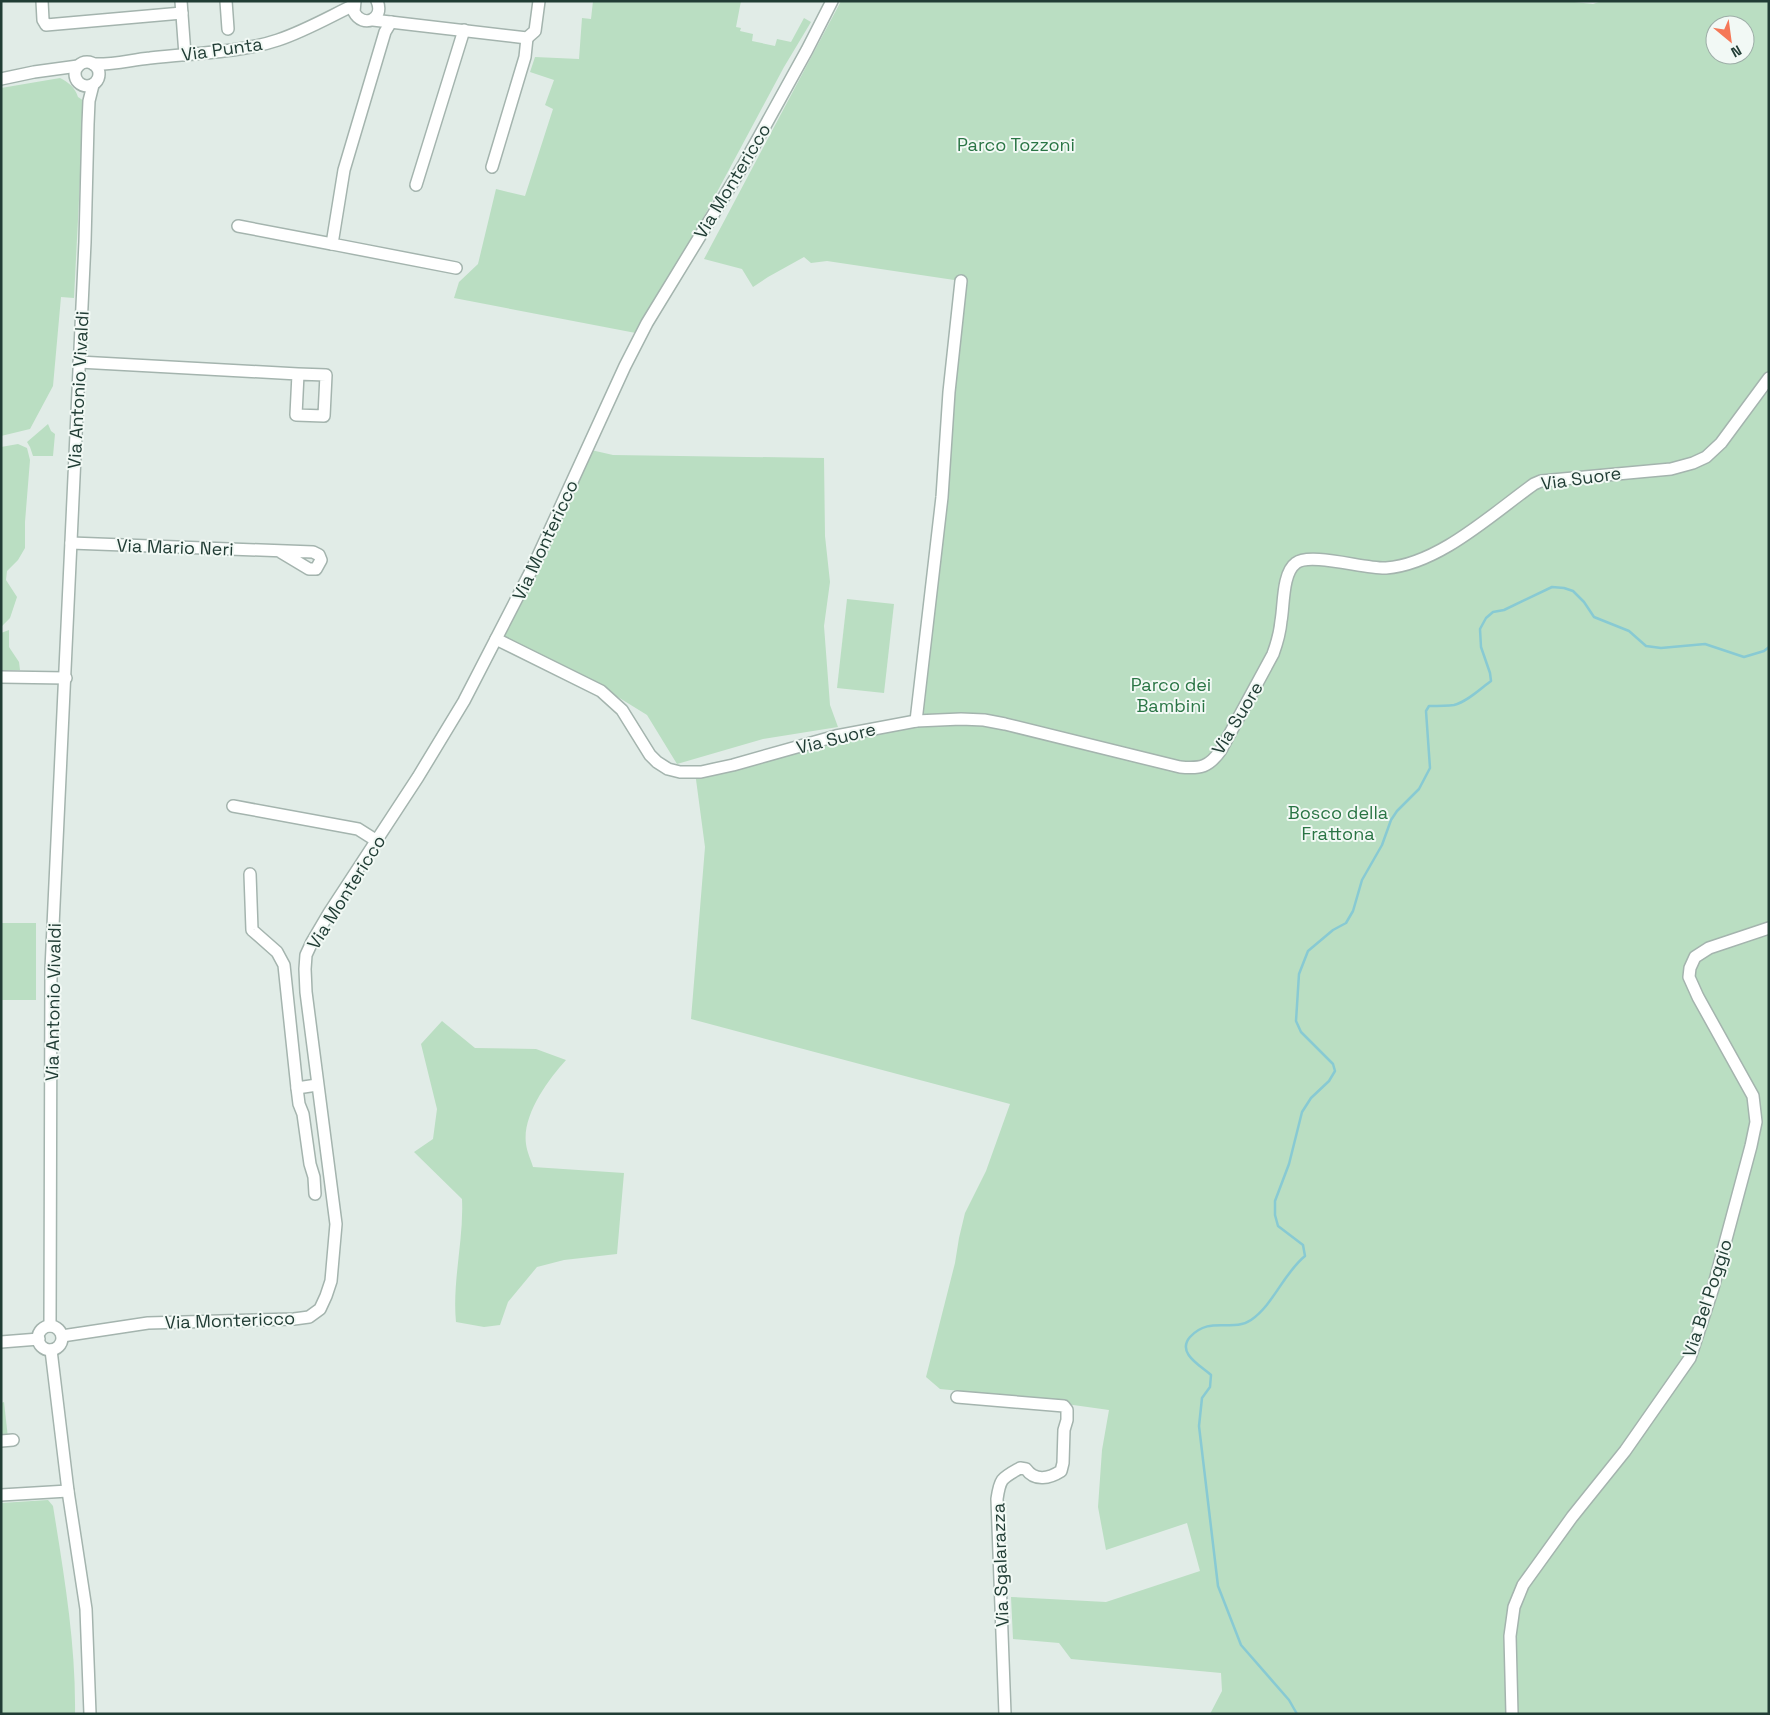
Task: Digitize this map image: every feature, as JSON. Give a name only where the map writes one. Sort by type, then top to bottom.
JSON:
[{"type":"street","points":[[42,1],[43,20],[46,25],[182,13]]},
{"type":"street","points":[[181,1],[185,55]]},
{"type":"street","points":[[226,1],[228,30]]},
{"type":"street","points":[[492,167],[525,57],[527,38],[535,31],[539,1]]},
{"type":"street","name":"Via Montericco","points":[[62,1336],[148,1323],[294,1319],[309,1317],[320,1309],[331,1281],[336,1224],[306,992],[304,969],[306,955],[329,913],[418,777],[464,701],[533,568],[646,323],[744,164],[832,1]]},
{"type":"street","name":"Via Punta","points":[[355,3],[354,12],[373,11]]},
{"type":"street","name":"Via Punta","points":[[1,79],[34,72],[77,71],[87,62],[110,64],[256,46],[278,40],[329,18],[355,3]]},
{"type":"street","points":[[373,11],[382,28],[464,30],[527,38]]},
{"type":"street","name":"Via Punta","points":[[329,18],[373,11]]},
{"type":"street","points":[[332,244],[344,170],[388,27]]},
{"type":"street","points":[[416,185],[464,30]]},
{"type":"street","points":[[92,82],[98,69],[93,64]]},
{"type":"street","points":[[77,71],[79,83],[92,82],[110,64]]},
{"type":"street","name":"Via Antonio Vivaldi","points":[[50,1326],[52,970],[85,242],[89,101],[92,82]]},
{"type":"street","points":[[238,226],[456,268]]},
{"type":"street","points":[[916,721],[942,497],[949,392],[960,281]]},
{"type":"street","points":[[79,362],[298,374]]},
{"type":"street","name":"Via Suore","points":[[496,639],[602,691],[622,710],[650,755],[668,769],[680,772],[691,773],[717,768],[836,736],[916,721],[961,719],[984,720],[1180,766],[1202,767],[1215,759],[1221,750],[1273,654],[1278,643],[1288,575],[1295,563],[1302,560],[1316,559],[1380,568],[1398,566],[1430,555],[1454,542],[1534,484],[1541,481],[1671,469],[1693,464],[1706,457],[1721,444],[1769,378]]},
{"type":"street","name":"Via Mario Neri","points":[[71,543],[279,551]]},
{"type":"street","points":[[1,677],[66,678]]},
{"type":"street","points":[[233,806],[358,829],[377,841]]},
{"type":"street","points":[[250,874],[252,930],[277,952],[284,965],[292,1048],[316,1194]]},
{"type":"street","name":"Via Bel Poggio","points":[[1512,1714],[1510,1636],[1514,1607],[1523,1584],[1624,1450],[1690,1358],[1713,1288],[1751,1146],[1756,1122],[1754,1096],[1698,997],[1689,977],[1690,968],[1695,957],[1708,948],[1769,928]]},
{"type":"street","points":[[298,1088],[317,1085]]},
{"type":"street","points":[[50,1326],[58,1329],[62,1336],[59,1347],[52,1350],[44,1348],[39,1339],[43,1329],[50,1326]]},
{"type":"street","points":[[1,1342],[39,1339]]},
{"type":"street","points":[[52,1350],[68,1491],[86,1609],[90,1714]]},
{"type":"street","name":"Via Sgalarazza","points":[[957,1398],[1064,1406],[1067,1410],[1068,1420],[1064,1430],[1061,1471],[1054,1475],[1038,1478],[1030,1475],[1026,1469],[1020,1468],[1007,1475],[1000,1482],[997,1499],[1005,1714]]},
{"type":"street","points":[[1,1441],[13,1440]]},
{"type":"street","points":[[1,1495],[68,1491]]},
{"type":"green space","points":[[593,1],[741,1],[736,27],[741,28],[740,31],[753,34],[752,41],[775,46],[777,39],[791,42],[804,18],[811,22],[784,67],[641,334],[454,298],[459,282],[478,264],[496,189],[525,196],[553,109],[545,105],[554,80],[530,72],[535,57],[579,59],[582,18],[591,19]]},
{"type":"green space","name":"Bosco della Frattona","points":[[841,1],[1565,1],[1593,4],[1602,1],[1769,1],[1769,1714],[1210,1714],[1222,1691],[1221,1673],[1071,1659],[1059,1643],[1013,1639],[1011,1597],[1106,1602],[1200,1571],[1187,1523],[1106,1550],[1098,1507],[1102,1450],[1109,1410],[1002,1395],[940,1389],[926,1377],[955,1263],[965,1213],[986,1171],[1010,1104],[691,1019],[705,847],[695,772],[919,721],[925,701],[961,281],[827,261],[811,263],[804,257],[753,287],[742,269],[704,259]]},
{"type":"green space","points":[[60,78],[71,85],[78,97],[84,101],[74,298],[61,297],[53,386],[30,429],[1,436],[1,88]]},
{"type":"green space","points":[[48,424],[51,431],[55,434],[53,456],[33,456],[27,442]]},
{"type":"green space","points":[[18,444],[27,448],[30,460],[25,548],[18,560],[7,571],[6,580],[17,597],[10,618],[1,627],[1,447]]},
{"type":"green space","points":[[591,450],[613,455],[824,458],[825,536],[830,582],[824,626],[830,705],[838,727],[763,739],[677,764],[647,715],[579,673],[494,635]]},
{"type":"green space","points":[[847,599],[894,604],[884,693],[837,688]]},
{"type":"green space","points":[[9,630],[9,647],[19,662],[20,670],[1,670],[1,633]]},
{"type":"green space","points":[[1,923],[36,923],[36,1000],[1,1000]]},
{"type":"green space","points":[[442,1021],[475,1048],[536,1049],[566,1060],[544,1088],[528,1121],[526,1144],[533,1167],[624,1173],[617,1254],[564,1260],[537,1267],[508,1302],[500,1325],[484,1327],[456,1322],[455,1307],[462,1199],[414,1152],[433,1139],[437,1109],[421,1044]]},
{"type":"green space","points":[[4,1402],[8,1438],[1,1438],[1,1403]]},
{"type":"green space","points":[[48,1500],[53,1506],[68,1610],[74,1662],[75,1714],[1,1714],[1,1503]]},
{"type":"waterway","points":[[1297,1714],[1289,1700],[1241,1645],[1218,1586],[1199,1426],[1202,1398],[1210,1387],[1211,1375],[1188,1354],[1186,1343],[1198,1330],[1205,1327],[1244,1324],[1251,1320],[1266,1306],[1297,1263],[1305,1256],[1303,1245],[1278,1226],[1275,1215],[1275,1201],[1289,1164],[1302,1112],[1311,1098],[1329,1081],[1335,1071],[1333,1064],[1301,1032],[1296,1021],[1299,974],[1308,951],[1333,930],[1346,923],[1353,911],[1362,880],[1382,845],[1391,820],[1397,811],[1419,789],[1430,768],[1426,711],[1429,706],[1459,703],[1469,698],[1491,681],[1481,647],[1480,629],[1486,618],[1493,612],[1504,610],[1552,587],[1564,588],[1573,591],[1584,602],[1594,617],[1629,631],[1646,646],[1661,648],[1705,644],[1744,657],[1764,651],[1769,647]]},
{"type":"park label","name":"Parco Tozzoni","points":[[1016,144]]},
{"type":"park label","name":"Parco dei Bambini","points":[[1171,694]]}]
